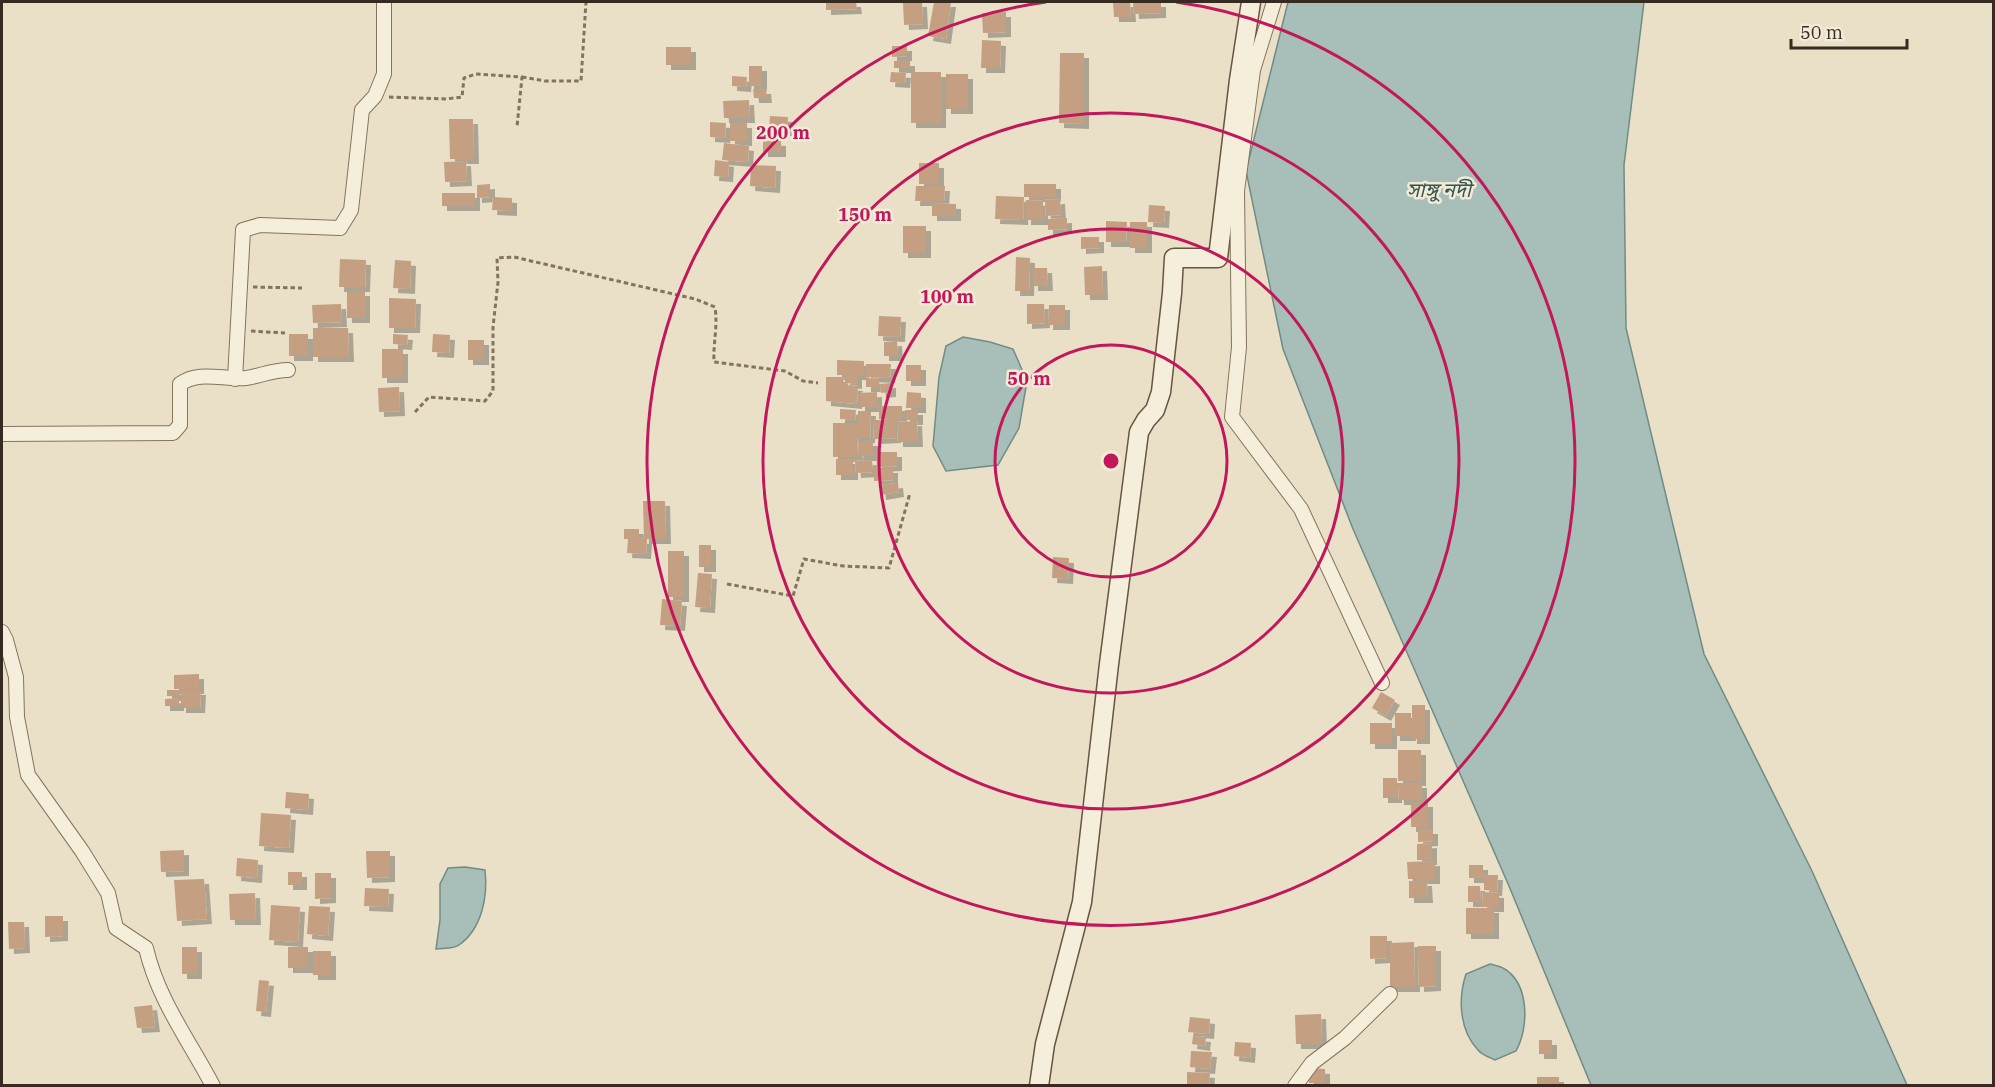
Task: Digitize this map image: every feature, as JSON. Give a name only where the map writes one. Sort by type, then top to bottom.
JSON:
[{"type":"main road","points":[[1039,1086],[1045,1044],[1082,902],[1110,653],[1139,432],[1155,410],[1161,392],[1174,258],[1218,258],[1239,80],[1251,2]]},
{"type":"street","points":[[235,379],[243,230],[260,225],[340,228],[351,210],[362,110],[375,96],[384,74],[384,2]]},
{"type":"street","points":[[1274,2],[1253,70],[1237,190],[1239,347],[1232,417],[1301,509],[1382,683]]},
{"type":"street","points":[[2,434],[173,433],[180,425],[180,384],[189,378],[204,376],[235,379],[277,370],[288,370]]},
{"type":"street","points":[[2,632],[16,676],[17,717],[28,775],[82,851],[108,893],[116,928],[146,948],[152,974],[213,1086]]},
{"type":"street","points":[[1295,1086],[1312,1063],[1345,1038],[1390,994]]},
{"type":"path","points":[[375,96],[462,97],[464,78],[476,74],[545,81],[581,81],[586,2]]},
{"type":"path","points":[[518,127],[522,77]]},
{"type":"path","points":[[415,412],[429,397],[485,401],[493,391],[493,327],[498,282],[497,258],[514,257],[695,299],[715,307],[718,326],[714,362],[785,371],[803,381],[818,383]]},
{"type":"path","points":[[240,292],[254,286],[302,288]]},
{"type":"path","points":[[237,331],[285,333]]},
{"type":"path","points":[[728,584],[793,596],[804,559],[843,566],[889,568],[910,493]]},
{"type":"water","name":"সাঙ্গু নদী","points":[[1288,2],[1644,2],[1624,165],[1626,328],[1704,654],[1812,871],[1907,1085],[1591,1085],[1509,886],[1353,529],[1283,349],[1246,171]]},
{"type":"water","points":[[963,337],[1013,349],[1027,381],[1019,428],[998,465],[946,471],[933,446],[939,377],[946,346]]},
{"type":"water","points":[[465,867],[485,870],[482,911],[473,930],[459,945],[436,949],[440,920],[440,884],[448,868]]},
{"type":"water","points":[[1490,964],[1502,967],[1518,984],[1525,1019],[1516,1051],[1495,1060],[1478,1050],[1472,1042],[1464,1023],[1461,1003],[1466,974]]},
{"type":"building","points":[[826,2],[856,2],[857,9],[826,10]]},
{"type":"building","points":[[903,2],[922,2],[923,24],[904,25]]},
{"type":"building","points":[[934,2],[951,2],[946,39],[928,36]]},
{"type":"building","points":[[1113,2],[1130,2],[1131,17],[1114,17]]},
{"type":"building","points":[[1133,2],[1161,2],[1161,13],[1134,14]]},
{"type":"building","points":[[1006,12],[1006,32],[983,33],[982,13]]},
{"type":"building","points":[[982,40],[1001,41],[1000,68],[981,68]]},
{"type":"building","points":[[892,46],[907,46],[907,56],[892,57]]},
{"type":"building","points":[[666,47],[691,47],[691,65],[666,65]]},
{"type":"building","points":[[1060,53],[1084,53],[1084,124],[1059,123]]},
{"type":"building","points":[[894,61],[910,61],[910,68],[894,68]]},
{"type":"building","points":[[749,66],[762,66],[762,86],[749,86]]},
{"type":"building","points":[[891,72],[906,73],[905,83],[890,82]]},
{"type":"building","points":[[911,72],[941,72],[941,123],[911,123]]},
{"type":"building","points":[[946,74],[968,74],[968,109],[946,109]]},
{"type":"building","points":[[732,76],[747,77],[746,87],[732,86]]},
{"type":"building","points":[[753,89],[766,89],[767,98],[754,98]]},
{"type":"building","points":[[749,100],[750,118],[724,118],[723,101]]},
{"type":"building","points":[[770,116],[788,117],[787,131],[769,129]]},
{"type":"building","points":[[449,119],[473,119],[474,159],[450,159]]},
{"type":"building","points":[[710,122],[726,123],[725,138],[710,137]]},
{"type":"building","points":[[730,123],[747,123],[747,141],[730,141]]},
{"type":"building","points":[[763,140],[781,141],[781,152],[763,152]]},
{"type":"building","points":[[724,143],[749,146],[748,162],[722,160]]},
{"type":"building","points":[[715,160],[729,162],[728,177],[714,176]]},
{"type":"building","points":[[466,161],[467,181],[445,182],[444,162]]},
{"type":"building","points":[[919,163],[939,163],[939,184],[919,184]]},
{"type":"building","points":[[751,165],[776,166],[775,188],[750,186]]},
{"type":"building","points":[[490,184],[490,197],[477,198],[477,185]]},
{"type":"building","points":[[1024,184],[1056,184],[1056,197],[1024,197]]},
{"type":"building","points":[[916,186],[945,186],[944,201],[915,201]]},
{"type":"building","points":[[442,193],[475,193],[475,206],[442,206]]},
{"type":"building","points":[[996,196],[1024,197],[1023,220],[995,219]]},
{"type":"building","points":[[493,197],[512,198],[512,211],[492,210]]},
{"type":"building","points":[[1060,199],[1061,215],[1046,216],[1045,200]]},
{"type":"building","points":[[1026,200],[1043,201],[1043,220],[1026,220]]},
{"type":"building","points":[[932,203],[956,204],[956,216],[932,216]]},
{"type":"building","points":[[1149,205],[1165,206],[1164,223],[1148,222]]},
{"type":"building","points":[[1067,218],[1067,229],[1048,230],[1048,219]]},
{"type":"building","points":[[1106,221],[1127,222],[1126,242],[1106,242]]},
{"type":"building","points":[[1130,222],[1147,222],[1147,248],[1130,248]]},
{"type":"building","points":[[903,226],[926,226],[926,253],[903,253]]},
{"type":"building","points":[[1081,237],[1099,237],[1099,248],[1081,249]]},
{"type":"building","points":[[1016,257],[1030,258],[1029,291],[1015,291]]},
{"type":"building","points":[[340,259],[366,260],[365,287],[339,287]]},
{"type":"building","points":[[395,260],[411,261],[410,289],[393,288]]},
{"type":"building","points":[[1102,266],[1103,295],[1085,295],[1084,267]]},
{"type":"building","points":[[1033,268],[1047,268],[1048,286],[1033,286]]},
{"type":"building","points":[[347,291],[365,291],[365,318],[347,318]]},
{"type":"building","points":[[389,298],[416,299],[415,328],[389,328]]},
{"type":"building","points":[[341,304],[342,322],[313,323],[312,305]]},
{"type":"building","points":[[1027,304],[1044,304],[1045,323],[1027,324]]},
{"type":"building","points":[[1049,305],[1065,305],[1065,325],[1048,325]]},
{"type":"building","points":[[879,316],[901,317],[900,337],[878,336]]},
{"type":"building","points":[[313,328],[348,328],[349,357],[313,357]]},
{"type":"building","points":[[289,334],[308,334],[308,356],[289,356]]},
{"type":"building","points":[[393,334],[408,335],[407,345],[393,344]]},
{"type":"building","points":[[433,334],[450,335],[449,353],[432,352]]},
{"type":"building","points":[[468,340],[484,340],[484,360],[468,360]]},
{"type":"building","points":[[897,341],[898,356],[884,356],[884,342]]},
{"type":"building","points":[[382,349],[403,349],[403,378],[382,378]]},
{"type":"building","points":[[837,360],[864,361],[864,375],[857,375],[857,384],[845,383],[845,375],[837,375]]},
{"type":"building","points":[[866,364],[891,364],[890,378],[866,377]]},
{"type":"building","points":[[906,365],[921,365],[921,381],[906,381]]},
{"type":"building","points":[[826,377],[843,377],[844,385],[858,386],[857,404],[826,401]]},
{"type":"building","points":[[866,378],[879,379],[879,387],[866,387]]},
{"type":"building","points":[[891,383],[891,392],[881,393],[880,384]]},
{"type":"building","points":[[399,387],[400,411],[379,412],[378,388]]},
{"type":"building","points":[[877,392],[877,407],[860,407],[860,393]]},
{"type":"building","points":[[907,392],[921,393],[921,408],[906,408]]},
{"type":"building","points":[[879,406],[902,406],[902,420],[896,420],[896,438],[874,439],[873,420],[891,420],[879,419]]},
{"type":"building","points":[[840,409],[856,410],[855,420],[840,419]]},
{"type":"building","points":[[905,410],[918,410],[918,420],[905,420]]},
{"type":"building","points":[[858,411],[871,411],[870,438],[857,438],[858,457],[833,457],[833,423],[858,423]]},
{"type":"building","points":[[917,421],[918,442],[898,442],[897,422]]},
{"type":"building","points":[[859,441],[873,441],[873,456],[858,456]]},
{"type":"building","points":[[876,452],[897,452],[897,466],[877,467]]},
{"type":"building","points":[[836,459],[853,459],[853,475],[836,475]]},
{"type":"building","points":[[872,460],[873,472],[856,473],[855,461]]},
{"type":"building","points":[[874,468],[893,468],[893,480],[874,481]]},
{"type":"building","points":[[898,483],[899,492],[881,495],[880,485]]},
{"type":"building","points":[[643,501],[665,501],[666,539],[647,539],[646,554],[627,553],[628,539],[624,539],[624,529],[639,529],[639,538],[644,539]]},
{"type":"building","points":[[699,545],[711,545],[711,567],[699,567]]},
{"type":"building","points":[[668,551],[684,551],[684,597],[668,597]]},
{"type":"building","points":[[1053,557],[1069,558],[1068,579],[1052,578]]},
{"type":"building","points":[[698,573],[712,574],[710,608],[695,607]]},
{"type":"building","points":[[662,599],[682,601],[680,626],[660,625]]},
{"type":"building","points":[[199,674],[199,689],[174,689],[174,675]]},
{"type":"building","points":[[167,690],[180,690],[180,696],[167,696]]},
{"type":"building","points":[[181,690],[201,690],[200,708],[181,708]]},
{"type":"building","points":[[1381,692],[1395,700],[1386,716],[1372,708]]},
{"type":"building","points":[[179,698],[179,706],[165,706],[165,699]]},
{"type":"building","points":[[1412,705],[1425,705],[1425,739],[1412,739]]},
{"type":"building","points":[[1395,713],[1411,713],[1411,736],[1395,736]]},
{"type":"building","points":[[1370,723],[1392,723],[1392,744],[1370,744]]},
{"type":"building","points":[[1398,750],[1421,750],[1421,781],[1398,781]]},
{"type":"building","points":[[1383,778],[1397,778],[1397,798],[1383,798]]},
{"type":"building","points":[[1398,783],[1422,783],[1422,800],[1399,800]]},
{"type":"building","points":[[286,792],[309,794],[308,810],[285,808]]},
{"type":"building","points":[[1411,802],[1428,802],[1428,827],[1411,827]]},
{"type":"building","points":[[261,813],[291,815],[289,848],[259,846]]},
{"type":"building","points":[[1418,829],[1433,829],[1433,841],[1418,842]]},
{"type":"building","points":[[1432,843],[1432,860],[1417,860],[1417,844]]},
{"type":"building","points":[[184,850],[184,871],[161,872],[160,851]]},
{"type":"building","points":[[366,851],[390,851],[390,877],[367,878]]},
{"type":"building","points":[[237,858],[258,860],[257,878],[236,876]]},
{"type":"building","points":[[1435,861],[1435,879],[1408,879],[1407,862]]},
{"type":"building","points":[[1469,865],[1483,865],[1483,875],[1498,875],[1497,891],[1484,890],[1484,878],[1469,878]]},
{"type":"building","points":[[288,872],[302,872],[302,885],[288,885]]},
{"type":"building","points":[[315,873],[331,873],[331,898],[315,899]]},
{"type":"building","points":[[204,879],[207,919],[177,921],[174,880]]},
{"type":"building","points":[[1409,881],[1427,881],[1428,898],[1409,898]]},
{"type":"building","points":[[1468,886],[1480,886],[1481,902],[1468,902]]},
{"type":"building","points":[[365,888],[389,889],[388,907],[364,906]]},
{"type":"building","points":[[1483,892],[1499,893],[1499,907],[1482,907]]},
{"type":"building","points":[[255,893],[256,920],[230,920],[229,894]]},
{"type":"building","points":[[271,905],[300,907],[298,942],[269,940]]},
{"type":"building","points":[[309,906],[330,907],[328,936],[307,934]]},
{"type":"building","points":[[1466,908],[1494,908],[1494,934],[1466,934]]},
{"type":"building","points":[[45,916],[63,916],[63,936],[45,937]]},
{"type":"building","points":[[8,922],[24,922],[25,948],[9,949]]},
{"type":"building","points":[[1370,936],[1387,936],[1387,958],[1370,959]]},
{"type":"building","points":[[1414,942],[1415,987],[1390,987],[1390,943]]},
{"type":"building","points":[[1418,946],[1436,946],[1436,986],[1419,987]]},
{"type":"building","points":[[182,947],[197,947],[197,974],[182,974]]},
{"type":"building","points":[[288,947],[308,947],[308,968],[288,968]]},
{"type":"building","points":[[313,951],[331,951],[331,975],[313,975]]},
{"type":"building","points":[[259,980],[269,981],[266,1012],[256,1011]]},
{"type":"building","points":[[152,1005],[155,1027],[137,1028],[134,1007]]},
{"type":"building","points":[[1321,1014],[1322,1044],[1296,1044],[1295,1015]]},
{"type":"building","points":[[1190,1017],[1210,1019],[1209,1034],[1188,1032]]},
{"type":"building","points":[[1193,1036],[1206,1037],[1205,1046],[1192,1044]]},
{"type":"building","points":[[1539,1040],[1552,1040],[1552,1054],[1539,1054]]},
{"type":"building","points":[[1235,1042],[1251,1043],[1250,1058],[1234,1056]]},
{"type":"building","points":[[1191,1051],[1212,1052],[1210,1069],[1190,1067]]},
{"type":"building","points":[[1309,1068],[1325,1069],[1325,1083],[1309,1083]]},
{"type":"building","points":[[1187,1072],[1210,1073],[1209,1086],[1187,1086]]},
{"type":"building","points":[[1537,1077],[1559,1077],[1559,1086],[1537,1086]]}]
